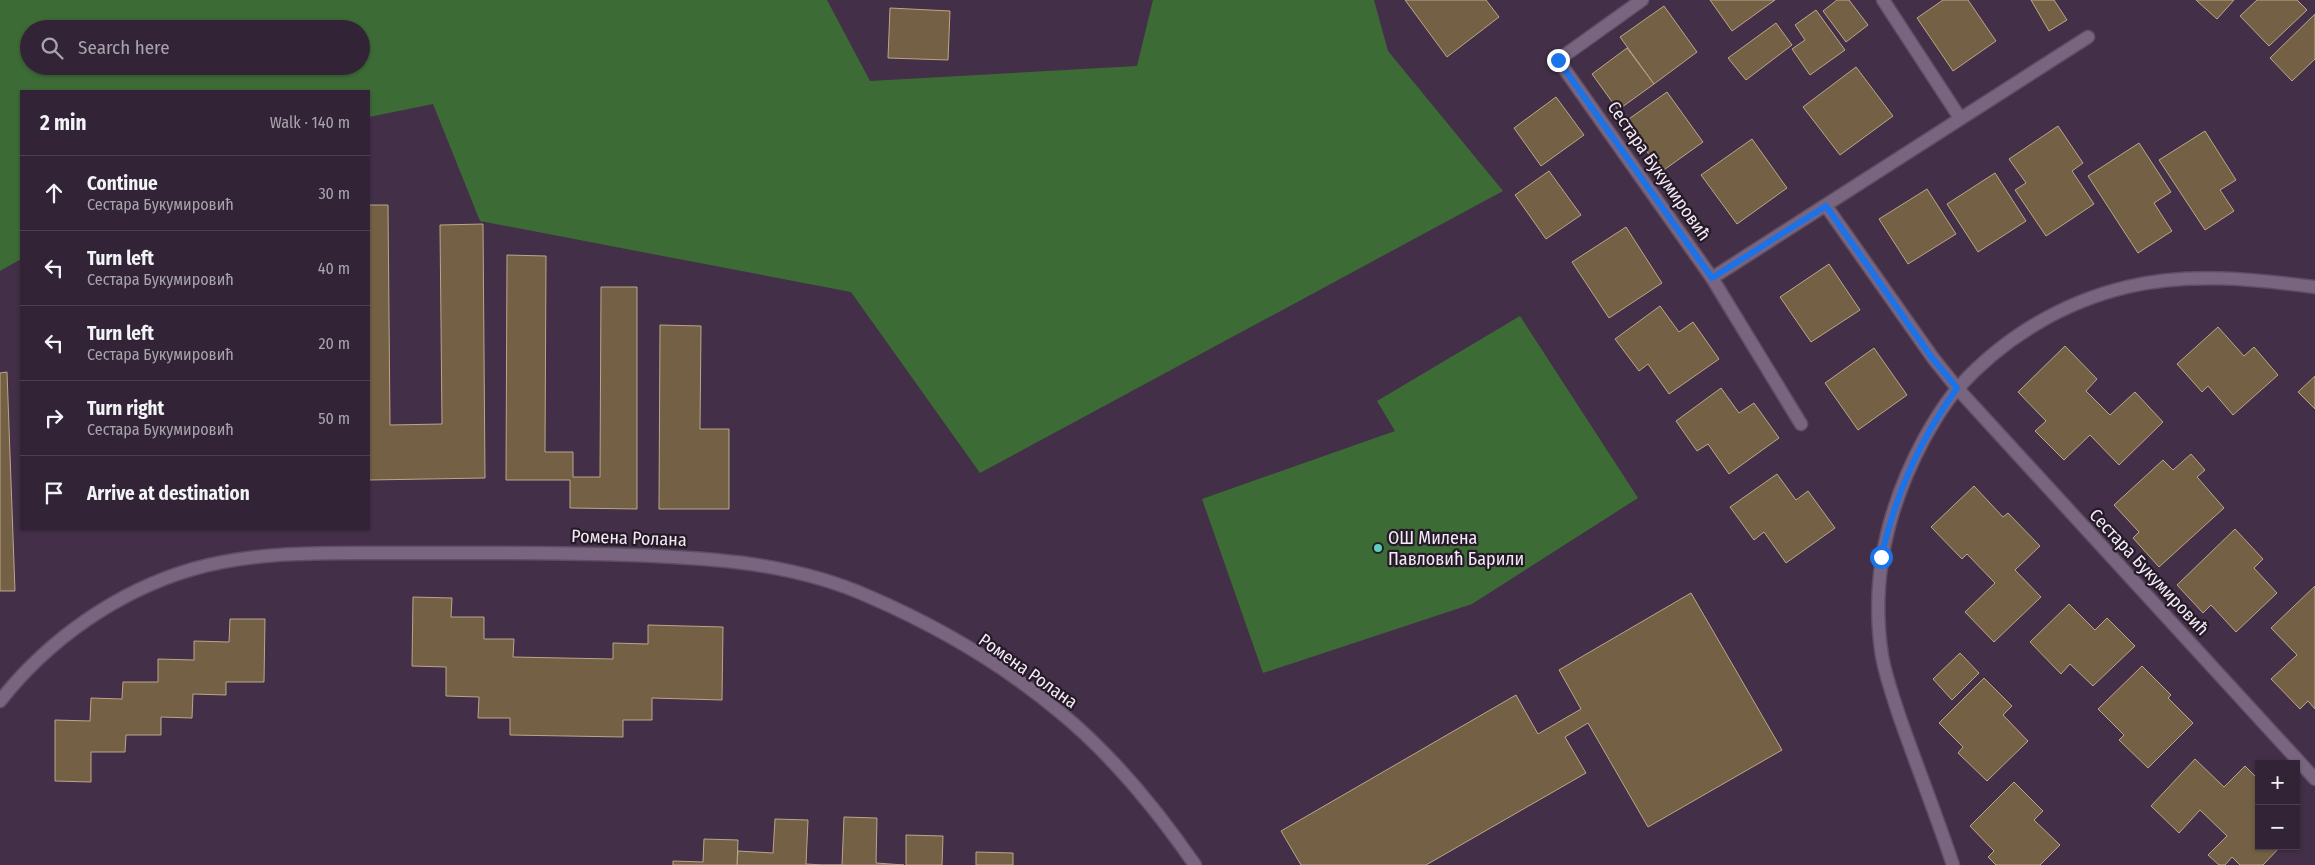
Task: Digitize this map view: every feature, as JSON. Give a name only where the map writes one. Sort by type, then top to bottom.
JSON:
[{"type":"street","name":"Сестара Букумировић","points":[[1642,0],[1558,60],[1712,278]]},
{"type":"street","points":[[1883,0],[1960,118]]},
{"type":"street","points":[[1802,424],[1712,278],[2088,37]]},
{"type":"street","name":"Сестара Букумировић","points":[[1826,206],[1932,358],[1957,388],[2315,778]]},
{"type":"street","points":[[1954,865],[1886,677],[1880,636],[1878,590],[1881,557],[1897,497],[1924,440],[1957,388],[1988,357],[2049,316],[2088,299],[2127,287],[2168,280],[2258,281],[2315,287]]},
{"type":"street","name":"Ромена Ролана","points":[[0,701],[29,666],[101,610],[127,595],[157,582],[190,570],[228,560],[260,556],[320,554],[536,552],[685,557],[752,563],[822,578],[869,596],[926,624],[1032,691],[1067,718],[1129,781],[1168,826],[1195,865]]},
{"type":"green space","points":[[0,0],[827,0],[870,81],[1137,66],[1153,0],[1374,0],[1388,51],[1503,191],[980,473],[851,292],[480,221],[433,104],[370,117],[370,90],[20,90],[20,260],[0,271]]},
{"type":"green space","points":[[1520,316],[1638,498],[1472,604],[1263,673],[1202,499],[1395,431],[1377,401]]},
{"type":"building","points":[[1405,0],[1486,0],[1499,17],[1447,57]]},
{"type":"building","points":[[1710,0],[1775,0],[1732,31]]},
{"type":"building","points":[[1837,0],[1849,0],[1868,25],[1846,42],[1823,11]]},
{"type":"building","points":[[1943,0],[1968,0],[1996,41],[1953,71],[1917,18]]},
{"type":"building","points":[[2031,0],[2054,0],[2067,20],[2049,31]]},
{"type":"building","points":[[2196,0],[2234,0],[2217,19]]},
{"type":"building","points":[[2257,0],[2297,0],[2307,10],[2269,46],[2240,16]]},
{"type":"building","points":[[1664,6],[1697,52],[1654,84],[1620,37]]},
{"type":"building","points":[[890,8],[950,11],[948,60],[888,58]]},
{"type":"building","points":[[1816,10],[1845,50],[1810,75],[1792,49],[1805,40],[1795,25]]},
{"type":"building","points":[[2315,14],[2315,59],[2292,81],[2270,58]]},
{"type":"building","points":[[1776,23],[1792,45],[1746,80],[1728,58]]},
{"type":"building","points":[[1627,48],[1654,84],[1618,110],[1592,74]]},
{"type":"building","points":[[1856,67],[1893,116],[1840,155],[1803,107]]},
{"type":"building","points":[[1667,92],[1703,142],[1661,172],[1626,121]]},
{"type":"building","points":[[1556,97],[1584,135],[1541,166],[1514,128]]},
{"type":"building","points":[[2058,126],[2083,163],[2072,171],[2094,204],[2046,236],[2015,190],[2026,183],[2009,159]]},
{"type":"building","points":[[2205,131],[2236,180],[2220,190],[2234,211],[2205,230],[2159,160]]},
{"type":"building","points":[[1752,139],[1787,188],[1737,224],[1701,175]]},
{"type":"building","points":[[2139,143],[2171,192],[2154,203],[2172,231],[2138,253],[2088,176]]},
{"type":"building","points":[[1549,171],[1581,215],[1546,239],[1515,195]]},
{"type":"building","points":[[1995,173],[2026,221],[1978,252],[1947,204]]},
{"type":"building","points":[[1927,189],[1956,234],[1908,264],[1879,219]]},
{"type":"building","points":[[370,205],[388,205],[390,425],[442,424],[440,225],[483,224],[485,478],[370,480]]},
{"type":"building","points":[[1626,227],[1662,283],[1609,318],[1572,262]]},
{"type":"building","points":[[507,255],[546,256],[545,452],[573,452],[573,477],[600,477],[601,287],[637,287],[637,509],[570,508],[570,480],[506,480]]},
{"type":"building","points":[[1829,264],[1860,310],[1811,342],[1780,297]]},
{"type":"building","points":[[1660,306],[1679,332],[1693,322],[1719,359],[1669,394],[1648,364],[1639,371],[1615,339]]},
{"type":"building","points":[[660,325],[701,326],[700,429],[729,429],[729,509],[659,509]]},
{"type":"building","points":[[2218,327],[2244,356],[2254,347],[2278,375],[2233,415],[2208,386],[2202,392],[2177,364]]},
{"type":"building","points":[[2065,346],[2097,379],[2086,391],[2110,415],[2135,392],[2163,422],[2119,465],[2090,435],[2064,460],[2035,431],[2046,421],[2018,392]]},
{"type":"building","points":[[1874,348],[1907,395],[1858,430],[1825,383]]},
{"type":"building","points":[[7,372],[15,591],[0,591],[0,373]]},
{"type":"building","points":[[2315,376],[2315,409],[2298,392]]},
{"type":"building","points":[[1721,388],[1739,413],[1754,403],[1779,438],[1729,474],[1708,444],[1697,451],[1676,421]]},
{"type":"building","points":[[2191,454],[2205,470],[2197,477],[2224,508],[2159,567],[2133,538],[2139,532],[2114,505],[2163,460],[2173,470]]},
{"type":"building","points":[[1777,474],[1796,500],[1808,491],[1835,528],[1786,563],[1764,532],[1754,540],[1730,507]]},
{"type":"building","points":[[1974,486],[2003,517],[2008,513],[2040,546],[2015,570],[2041,597],[1994,642],[1965,612],[1995,583],[1967,554],[1962,559],[1931,527]]},
{"type":"building","points":[[2235,529],[2263,559],[2254,568],[2277,593],[2236,632],[2211,605],[2203,613],[2177,585]]},
{"type":"building","points":[[2315,586],[2315,709],[2308,701],[2300,709],[2271,679],[2297,655],[2271,628]]},
{"type":"building","points":[[1691,593],[1782,750],[1648,827],[1588,723],[1565,737],[1586,773],[1426,865],[1301,865],[1281,831],[1516,695],[1538,734],[1581,709],[1559,670]]},
{"type":"building","points":[[413,597],[452,598],[451,617],[484,617],[484,639],[514,639],[513,657],[613,659],[613,643],[648,644],[648,625],[723,627],[722,700],[652,698],[652,720],[623,720],[623,737],[510,735],[510,718],[478,718],[479,697],[446,696],[446,667],[412,666]]},
{"type":"building","points":[[2069,604],[2095,630],[2107,618],[2135,646],[2093,686],[2070,664],[2061,674],[2030,642]]},
{"type":"building","points":[[230,619],[265,619],[264,682],[226,682],[226,695],[193,694],[192,718],[161,717],[161,735],[126,735],[125,752],[91,752],[91,782],[55,781],[55,720],[90,721],[91,698],[122,699],[123,682],[158,682],[158,659],[194,660],[194,641],[229,642]]},
{"type":"building","points":[[1960,653],[1979,673],[1952,700],[1933,679]]},
{"type":"building","points":[[2142,666],[2171,695],[2168,698],[2193,723],[2148,768],[2119,740],[2124,735],[2098,709]]},
{"type":"building","points":[[1984,678],[2012,706],[2003,715],[2028,741],[1987,781],[1958,753],[1963,747],[1939,723]]},
{"type":"building","points":[[2195,759],[2224,787],[2245,766],[2255,776],[2255,850],[2277,850],[2263,865],[2240,865],[2232,857],[2225,865],[2219,865],[2208,855],[2227,836],[2200,810],[2179,833],[2151,806]]},
{"type":"building","points":[[2014,782],[2043,811],[2034,820],[2060,845],[2040,865],[1996,865],[1988,857],[1994,851],[1970,826]]},
{"type":"building","points":[[844,817],[877,818],[876,863],[904,865],[842,865]]},
{"type":"building","points":[[775,819],[808,820],[806,864],[822,865],[737,865],[738,851],[773,853]]},
{"type":"building","points":[[906,835],[943,836],[942,865],[906,865]]},
{"type":"building","points":[[704,839],[738,840],[737,865],[673,865],[673,861],[703,862]]},
{"type":"building","points":[[976,852],[1013,853],[1013,865],[976,865]]},
{"type":"place","name":"ОШ Милена Павловић Барили","points":[[1378,548]]},
{"type":"route","points":[[1558,60],[1712,278],[1826,206],[1932,358],[1957,388],[1936,418],[1908,472],[1897,497],[1881,557]]}]
